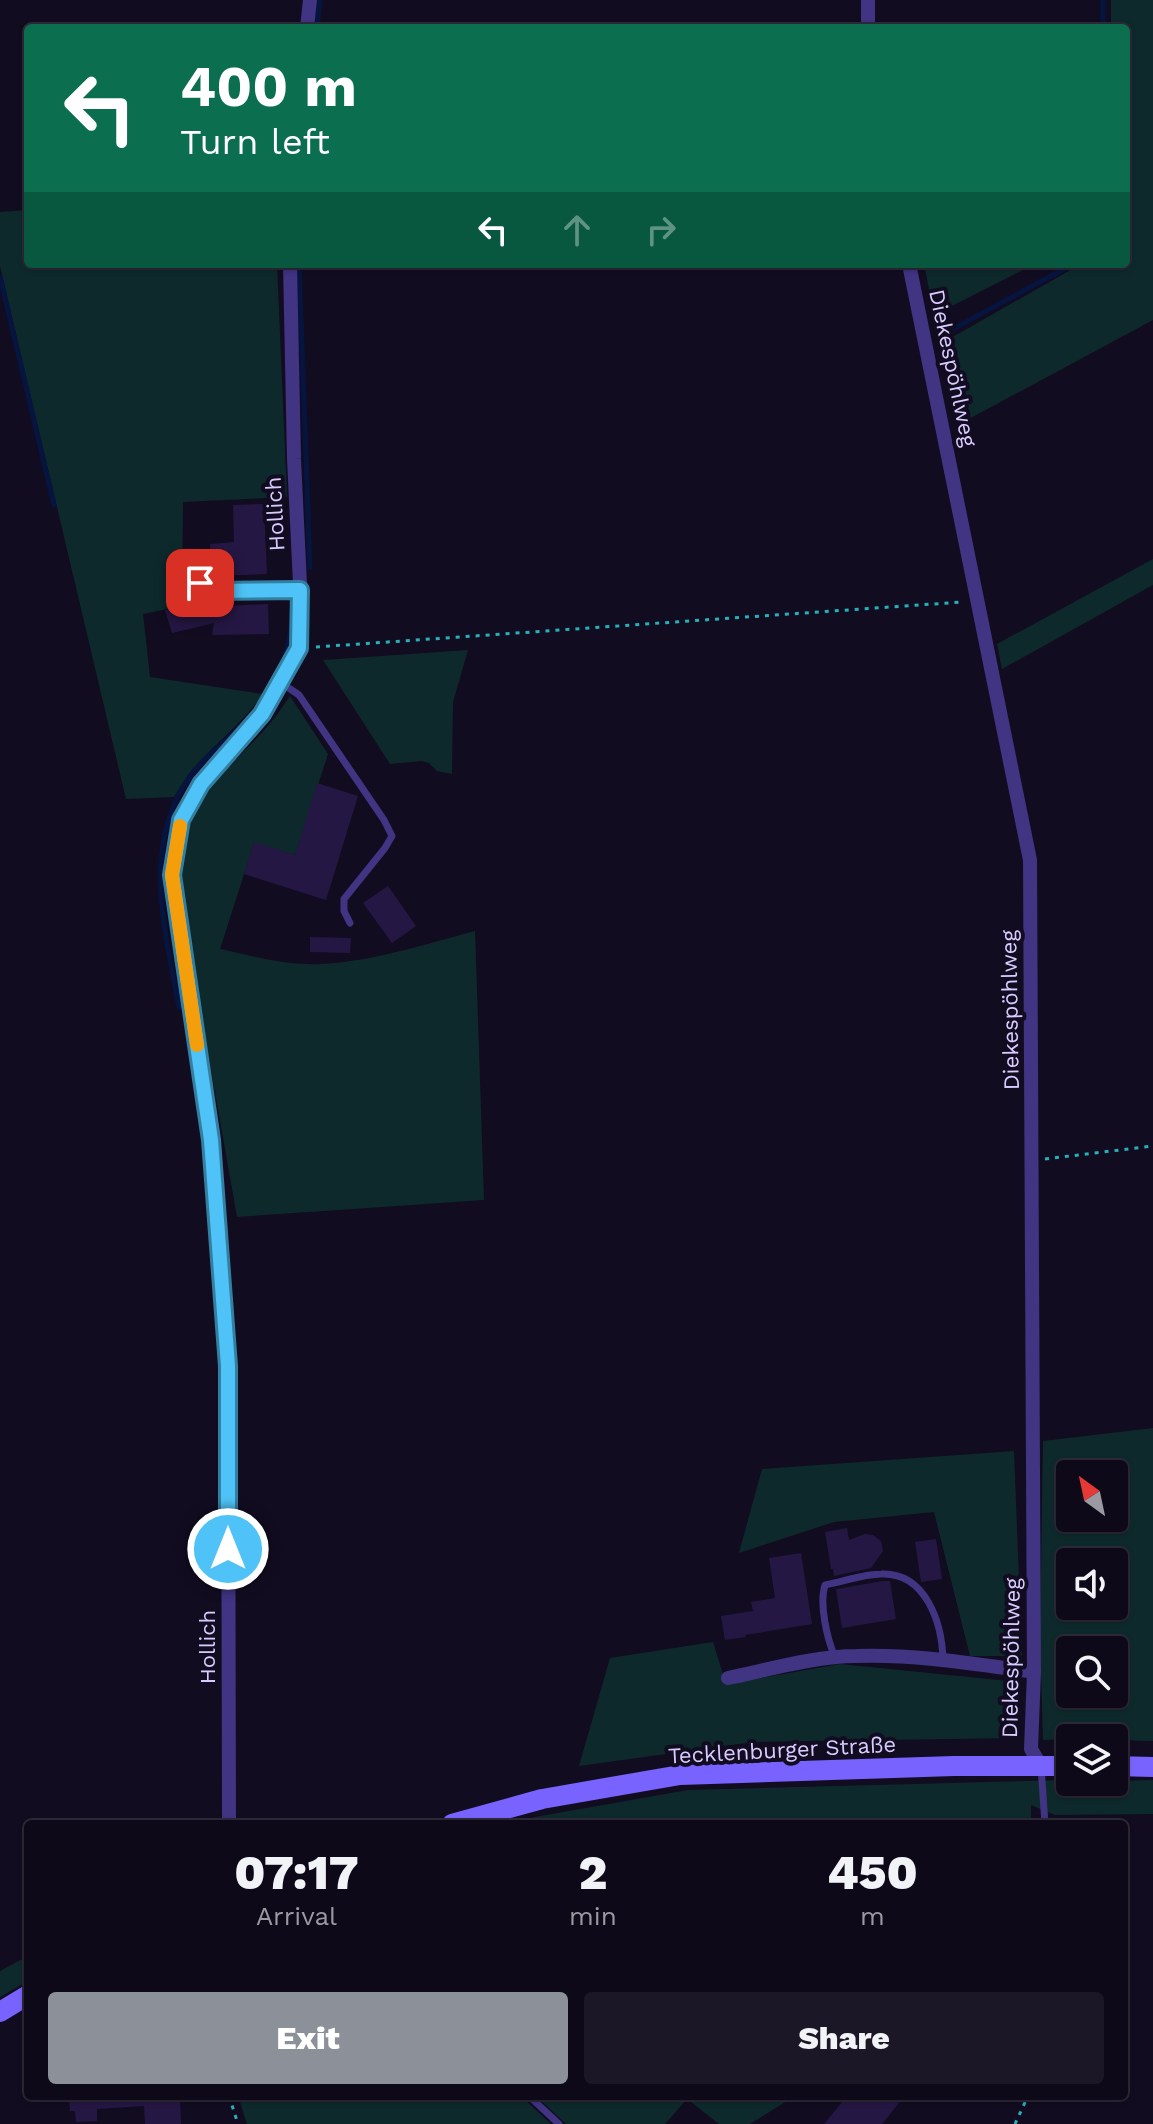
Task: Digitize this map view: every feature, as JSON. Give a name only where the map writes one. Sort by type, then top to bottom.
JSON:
[{"type":"main road","name":"Tecklenburger Straße","points":[[466,1820],[542,1799],[680,1775],[1056,1766]]},
{"type":"main road","points":[[1128,1766],[1153,1767]]},
{"type":"main road","points":[[0,2012],[24,1997]]},
{"type":"street","points":[[307,24],[310,0]]},
{"type":"street","points":[[868,0],[868,24]]},
{"type":"street","name":"Hollich","points":[[229,1820],[228,1366],[211,1140],[172,875],[181,820],[201,784],[262,714],[299,648],[290,268]]},
{"type":"street","name":"Diekespöhlweg","points":[[910,268],[1030,860],[1034,1672],[1031,1749],[1041,1766]]},
{"type":"street","points":[[728,1678],[835,1657],[866,1656],[943,1660],[1034,1672]]},
{"type":"lane","points":[[200,583],[210,591],[300,590]]},
{"type":"lane","points":[[280,682],[299,695],[392,836],[344,899],[344,911],[350,923]]},
{"type":"lane","points":[[835,1657],[828,1641],[823,1593],[825,1585],[881,1574],[915,1584],[932,1607],[942,1640],[943,1660]]},
{"type":"lane","points":[[1041,1766],[1045,1820]]},
{"type":"lane","points":[[533,2100],[559,2124]]},
{"type":"path","points":[[299,648],[978,601]]},
{"type":"path","points":[[1033,1161],[1153,1146]]},
{"type":"path","points":[[230,2100],[238,2124]]},
{"type":"path","points":[[1015,2124],[1026,2100]]},
{"type":"green space","points":[[1111,0],[1153,0],[1153,320],[967,420],[944,342],[1074,268],[1130,268],[1130,24],[1111,24]]},
{"type":"green space","points":[[24,210],[24,268],[277,268],[287,497],[183,502],[182,606],[143,614],[150,677],[263,694],[192,770],[174,797],[126,799],[0,266],[0,212]]},
{"type":"green space","points":[[925,268],[1027,268],[934,315]]},
{"type":"green space","points":[[1153,559],[1153,585],[1002,669],[997,644]]},
{"type":"green space","points":[[468,650],[453,702],[452,774],[437,771],[422,761],[390,764],[323,660]]},
{"type":"green space","points":[[290,696],[328,754],[295,855],[254,843],[220,949],[283,962],[325,964],[390,954],[475,931],[484,1200],[237,1217],[184,917],[181,855],[185,833],[203,797],[272,721]]},
{"type":"green space","points":[[1153,1428],[1153,1741],[1128,1740],[1128,1724],[1056,1724],[1056,1740],[1043,1740],[1040,1639],[1043,1441]]},
{"type":"green space","points":[[1014,1451],[1022,1656],[970,1656],[934,1512],[834,1522],[739,1553],[762,1469]]},
{"type":"green space","points":[[713,1642],[726,1684],[840,1664],[1019,1682],[1016,1738],[753,1742],[579,1766],[610,1658]]},
{"type":"green space","points":[[1056,1780],[1056,1796],[1128,1796],[1128,1781],[1153,1780],[1153,1814],[1055,1815],[1031,1805],[1031,1820],[524,1820],[688,1790]]},
{"type":"green space","points":[[24,1958],[24,1983],[0,1997],[0,1971]]},
{"type":"green space","points":[[239,2100],[525,2100],[551,2124],[247,2124]]},
{"type":"green space","points":[[540,2100],[686,2100],[665,2124],[566,2124]]},
{"type":"green space","points":[[688,2100],[789,2100],[750,2124],[719,2124]]},
{"type":"building","points":[[264,504],[267,574],[211,576],[210,544],[234,542],[233,505]]},
{"type":"building","points":[[202,601],[204,607],[268,604],[269,634],[212,635],[214,623],[172,633],[165,610]]},
{"type":"building","points":[[317,783],[358,796],[326,900],[244,874],[254,842],[295,855]]},
{"type":"building","points":[[388,886],[416,926],[392,943],[363,903]]},
{"type":"building","points":[[310,937],[351,938],[350,953],[310,952]]},
{"type":"building","points":[[847,1528],[849,1540],[865,1534],[873,1535],[881,1541],[883,1551],[871,1568],[834,1576],[825,1532]]},
{"type":"building","points":[[936,1539],[942,1579],[921,1582],[915,1542]]},
{"type":"building","points":[[801,1553],[812,1624],[725,1640],[721,1616],[753,1611],[751,1602],[775,1598],[769,1558]]},
{"type":"building","points":[[890,1581],[896,1619],[842,1628],[836,1589]]},
{"type":"building","points":[[69,2100],[180,2100],[181,2124],[145,2124],[144,2106],[97,2109],[97,2121],[76,2122],[75,2111],[70,2111]]},
{"type":"building","points":[[844,2100],[896,2100],[899,2103],[882,2124],[824,2124]]},
{"type":"waterway","points":[[317,24],[320,0]]},
{"type":"waterway","points":[[1103,0],[1103,24]]},
{"type":"waterway","points":[[299,268],[310,568]]},
{"type":"waterway","points":[[940,336],[1066,268]]},
{"type":"waterway","points":[[0,277],[54,505]]},
{"type":"waterway","points":[[279,671],[289,641],[292,609]]},
{"type":"waterway","points":[[179,1007],[163,918],[161,857],[166,828],[176,800],[192,774],[260,704]]},
{"type":"slow traffic","points":[[180,826],[172,875],[197,1045]]},
{"type":"route","points":[[200,583],[210,591],[300,590],[301,605],[299,648],[262,714],[201,784],[181,820],[172,875],[211,1140],[228,1366],[228,1549]]}]
